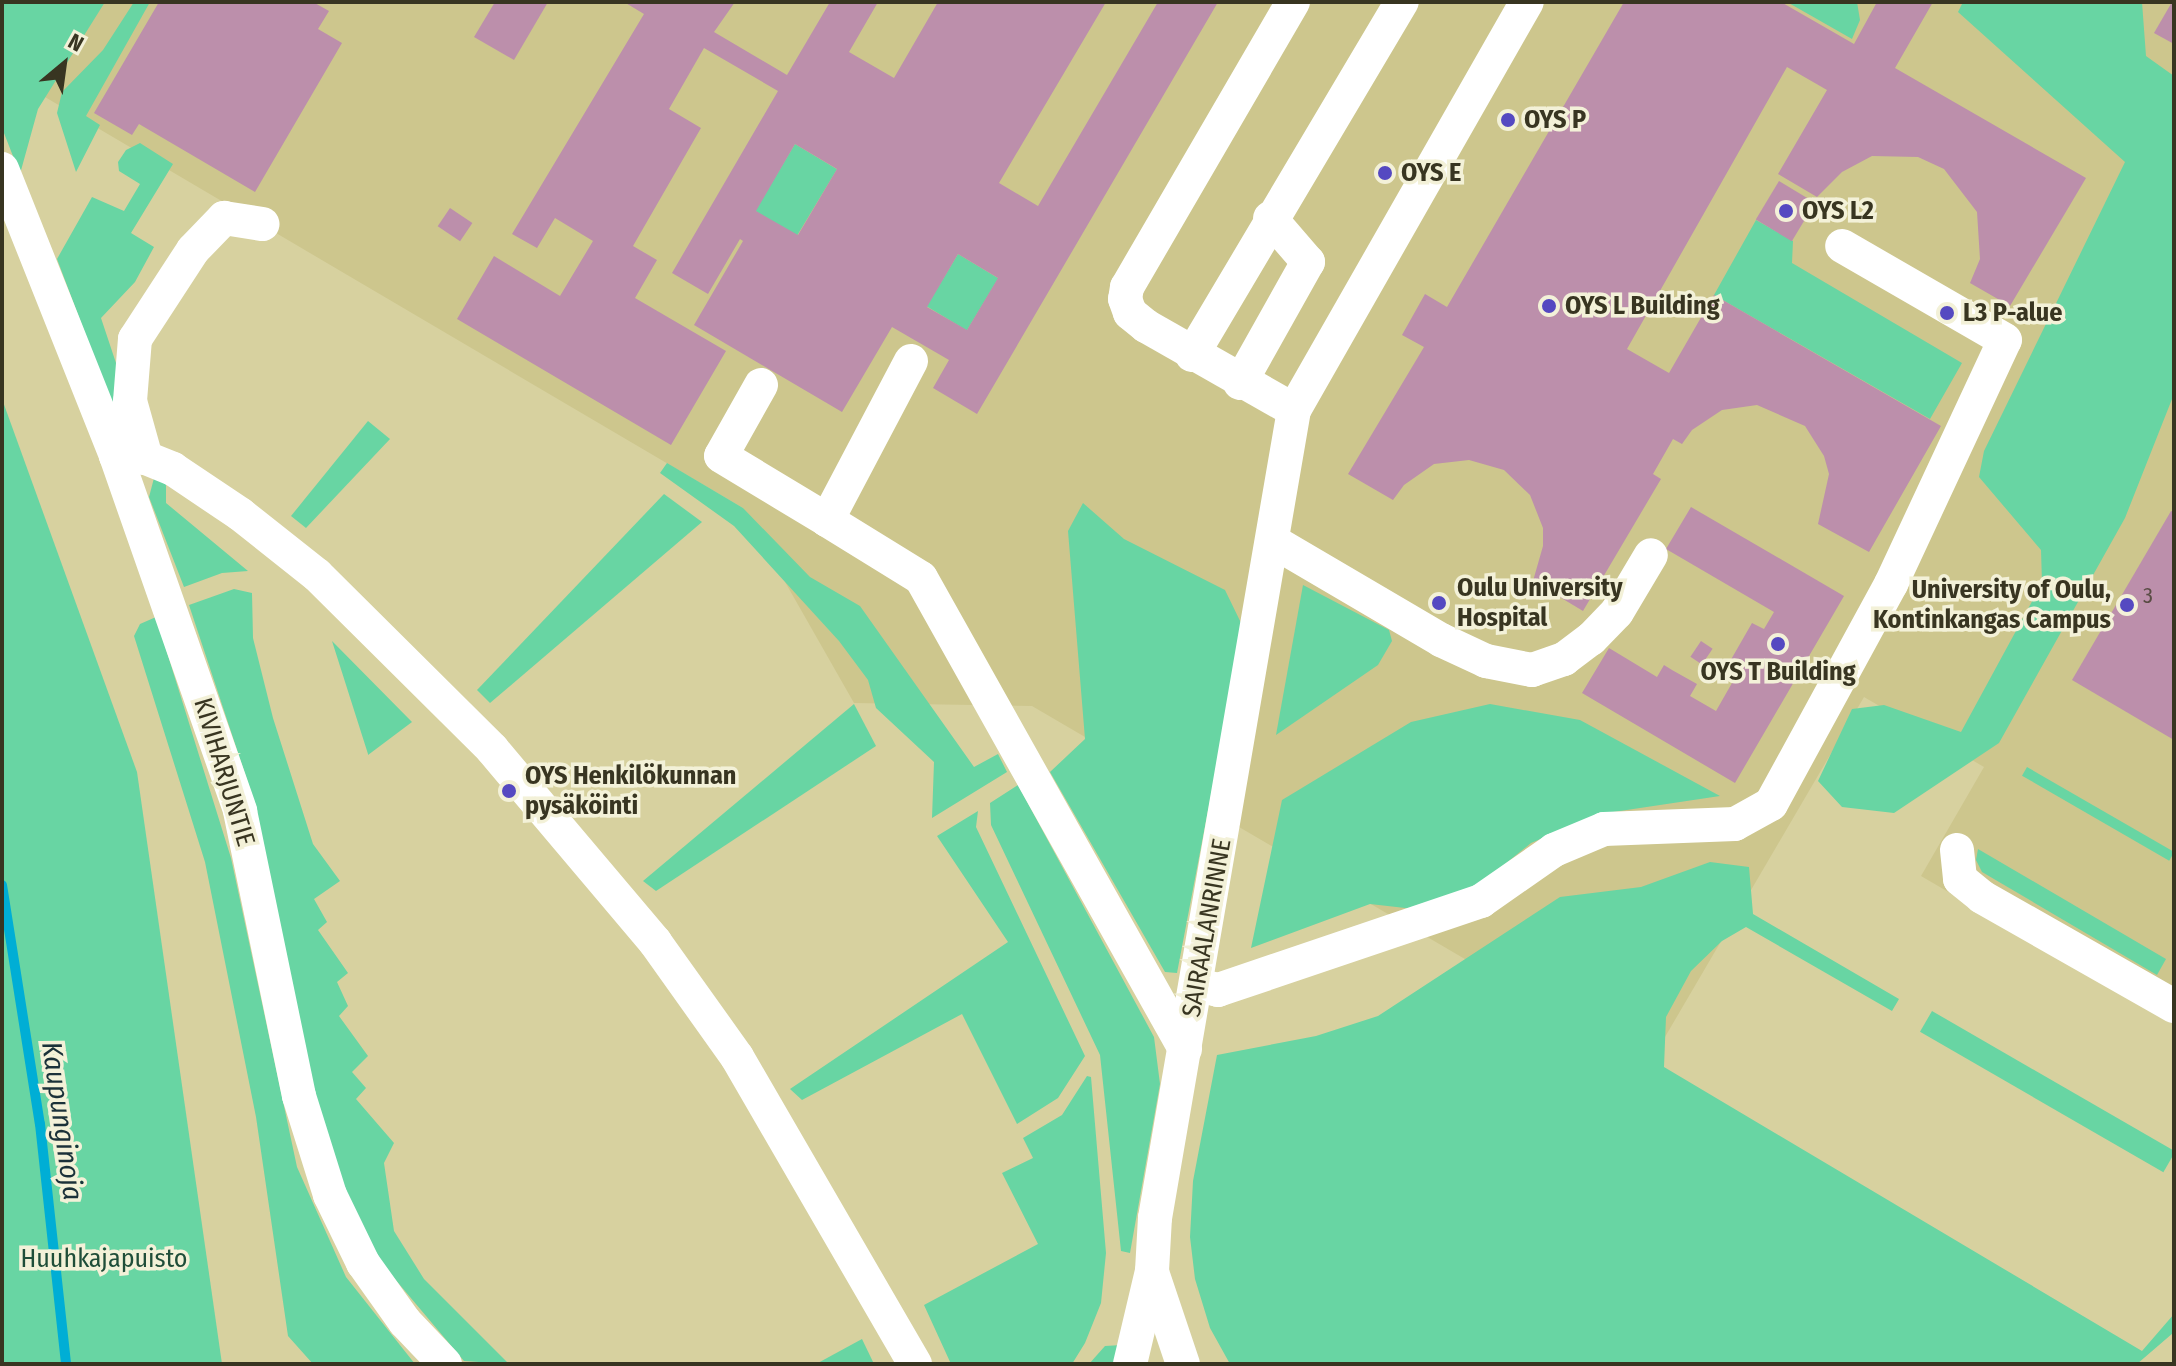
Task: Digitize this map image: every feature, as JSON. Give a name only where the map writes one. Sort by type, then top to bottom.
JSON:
[{"type":"street","points":[[1293,2],[1127,287],[1130,313],[1192,355],[1294,410],[1527,2]]},
{"type":"street","points":[[1192,355],[1270,218],[1402,2]]},
{"type":"street","name":"KIVIHARJUNTIE","points":[[2,169],[131,457],[240,811],[299,1096],[330,1195],[363,1263],[405,1322],[445,1364]]},
{"type":"street","points":[[263,224],[224,218],[193,250],[135,339],[130,401],[131,457],[185,477],[317,575],[492,749],[639,921],[745,1069],[915,1364]]},
{"type":"street","points":[[1240,383],[1308,262],[1270,218]]},
{"type":"street","points":[[1197,985],[1218,990],[1481,901],[1554,850],[1604,829],[1735,824],[1771,804],[1891,584],[2005,340],[1842,246]]},
{"type":"street","points":[[827,520],[911,361]]},
{"type":"street","points":[[761,385],[721,456],[921,578],[1185,1049]]},
{"type":"street","name":"SAIRAALANRINNE","points":[[1130,1364],[1152,1271],[1155,1218],[1267,585],[1294,410]]},
{"type":"street","points":[[1274,542],[1441,640],[1486,661],[1532,670],[1564,659],[1591,639],[1617,612],[1651,555]]},
{"type":"street","points":[[1957,850],[1960,879],[1982,897],[2174,1006]]},
{"type":"street","name":"SAIRAALANRINNE","points":[[1152,1271],[1183,1364]]},
{"type":"shaded area","name":"Oulu University Hospital","points":[[2,2],[2174,2],[2174,1024],[1921,876],[1984,767],[1864,697],[1648,1066],[1032,706],[854,703],[743,508],[11,77]]},
{"type":"green space","points":[[2,2],[105,2],[38,109],[20,174],[2,128]]},
{"type":"green space","points":[[134,2],[150,2],[86,116],[100,125],[76,172],[57,113],[62,92],[103,50]]},
{"type":"green space","points":[[1787,2],[1857,2],[1860,20],[1852,39]]},
{"type":"green space","points":[[1963,2],[2142,2],[2146,56],[2174,76],[2174,394],[2125,518],[1999,743],[1894,813],[1842,807],[1818,781],[1852,709],[1884,705],[1961,732],[2042,583],[2041,550],[1979,477],[1984,451],[2125,162],[1958,12]]},
{"type":"green space","points":[[140,143],[173,164],[131,233],[154,247],[135,282],[101,318],[129,402],[125,409],[111,402],[57,259],[92,197],[124,211],[140,184],[119,171],[118,162],[126,150]]},
{"type":"green space","points":[[795,144],[837,169],[797,236],[755,211]]},
{"type":"green space","points":[[1756,220],[1793,241],[1792,263],[1962,363],[1930,419],[1714,295]]},
{"type":"green space","points":[[958,254],[998,278],[967,330],[927,306]]},
{"type":"green space","name":"Huuhkajapuisto","points":[[2,399],[137,772],[222,1364],[2,1364]]},
{"type":"green space","points":[[368,421],[390,439],[306,528],[291,516]]},
{"type":"green space","points":[[667,463],[743,508],[810,577],[860,606],[974,767],[998,754],[1007,772],[932,818],[934,762],[876,708],[868,680],[839,641],[734,526],[660,473]]},
{"type":"green space","points":[[154,478],[166,479],[166,503],[248,571],[222,573],[184,587],[149,497]]},
{"type":"green space","points":[[664,494],[702,522],[490,703],[477,690]]},
{"type":"green space","points":[[1083,503],[1124,539],[1225,590],[1243,627],[1177,973],[1165,972],[1050,772],[1085,739],[1068,531]]},
{"type":"green space","points":[[1303,585],[1389,630],[1392,641],[1378,665],[1276,735]]},
{"type":"green space","points":[[234,589],[252,593],[253,638],[273,718],[313,844],[340,881],[314,899],[327,922],[318,930],[348,973],[337,982],[348,1006],[339,1016],[368,1056],[352,1072],[366,1088],[356,1099],[394,1143],[384,1163],[394,1231],[424,1279],[509,1364],[464,1361],[378,1259],[344,1191],[316,1098],[255,804],[189,605]]},
{"type":"green space","points":[[156,617],[231,858],[297,1167],[346,1277],[415,1364],[313,1364],[288,1336],[256,1117],[205,862],[134,636],[140,624]]},
{"type":"green space","points":[[332,641],[412,722],[368,755],[368,754]]},
{"type":"green space","points":[[854,704],[876,746],[656,891],[643,881]]},
{"type":"green space","points":[[1490,704],[1580,720],[1720,796],[1600,814],[1531,843],[1462,899],[1414,909],[1370,904],[1251,948],[1282,800],[1411,722]]},
{"type":"green space","points":[[2027,767],[2174,852],[2169,861],[2022,776]]},
{"type":"green space","points":[[1018,785],[1154,1037],[1160,1084],[1130,1253],[1121,1251],[1100,1055],[991,825],[990,803]]},
{"type":"green space","points":[[978,811],[976,827],[1085,1056],[1058,1098],[1017,1124],[962,1014],[802,1100],[790,1089],[1008,942],[937,836]]},
{"type":"green space","points":[[1978,849],[2166,959],[2157,975],[1982,872],[1976,860]]},
{"type":"green space","points":[[1710,862],[1749,867],[1753,914],[1899,999],[1892,1011],[1746,927],[1722,941],[1691,971],[1666,1017],[1664,1067],[2142,1351],[2174,1314],[2173,1333],[2137,1364],[1230,1364],[1210,1328],[1195,1279],[1190,1237],[1193,1181],[1217,1055],[1316,1036],[1378,1016],[1560,897],[1641,887]]},
{"type":"green space","points":[[1932,1011],[2174,1151],[2163,1172],[1920,1032]]},
{"type":"green space","points":[[1087,1076],[1091,1077],[1106,1253],[1101,1303],[1085,1343],[1072,1364],[951,1364],[924,1305],[1038,1244],[1002,1173],[1033,1158],[1023,1138],[1062,1115]]},
{"type":"green space","points":[[862,1339],[874,1364],[816,1364]]},
{"type":"green space","points":[[1122,1345],[1120,1364],[1089,1364],[1105,1346]]},
{"type":"building","points":[[159,2],[313,2],[329,11],[318,29],[342,43],[255,192],[139,124],[132,135],[94,113]]},
{"type":"building","points":[[495,2],[548,2],[514,60],[474,37]]},
{"type":"building","points":[[624,2],[735,2],[714,32],[787,75],[830,2],[878,2],[849,52],[894,78],[938,2],[1106,2],[999,183],[1038,206],[1158,2],[1218,2],[977,414],[933,388],[949,360],[892,327],[842,412],[694,325],[743,241],[740,239],[708,294],[672,273],[778,91],[704,48],[669,109],[701,128],[633,246],[657,260],[635,298],[726,351],[671,445],[457,319],[494,256],[560,296],[593,241],[555,218],[537,248],[512,234],[644,14]],"holes":[[[795,144],[837,169],[798,235],[756,211]],[[958,254],[998,278],[967,330],[927,307]]]},
{"type":"building","name":"OYS L Building","points":[[1624,2],[1781,2],[1854,44],[1877,2],[1933,2],[1895,68],[2086,178],[2010,306],[1970,283],[1980,259],[1977,212],[1944,169],[1918,157],[1872,156],[1842,172],[1817,197],[1778,174],[1827,90],[1787,67],[1627,349],[1669,373],[1714,295],[1941,426],[1869,552],[1818,524],[1829,474],[1824,456],[1805,426],[1757,405],[1722,410],[1692,430],[1682,444],[1673,439],[1653,474],[1661,479],[1583,611],[1533,581],[1543,546],[1543,528],[1530,495],[1504,470],[1469,460],[1434,464],[1404,485],[1393,500],[1348,474],[1424,347],[1402,335],[1425,294],[1447,307]]},
{"type":"building","points":[[2174,2],[2174,44],[2154,33]]},
{"type":"building","name":"OYS L2","points":[[1779,181],[1815,203],[1792,241],[1756,220]]},
{"type":"building","points":[[450,208],[472,223],[460,241],[438,226]]},
{"type":"building","name":"OYS T Building","points":[[1691,507],[1844,596],[1735,783],[1582,693],[1609,648],[1657,677],[1664,665],[1697,684],[1690,696],[1716,711],[1740,669],[1729,663],[1752,623],[1764,629],[1774,612],[1666,549]]},
{"type":"building","points":[[2171,511],[2174,512],[2174,740],[2072,680]]},
{"type":"building","points":[[1701,641],[1713,649],[1702,665],[1690,657]]},
{"type":"waterway","name":"Kaupunginoja","points":[[2,885],[40,1124],[66,1364]]},
{"type":"place","name":"OYS P","points":[[1508,120]]},
{"type":"place","name":"OYS E","points":[[1385,173]]},
{"type":"place","name":"OYS L2","points":[[1786,211]]},
{"type":"place","name":"OYS L Building","points":[[1549,306]]},
{"type":"place","name":"L3 P-alue","points":[[1947,313]]},
{"type":"place","name":"Oulu University Hospital","points":[[1439,603]]},
{"type":"place","name":"University of Oulu, Kontinkangas Campus","points":[[2127,605]]},
{"type":"place","name":"OYS T Building","points":[[1778,644]]},
{"type":"place","name":"OYS Henkilökunnan pysäköinti","points":[[509,791]]}]
